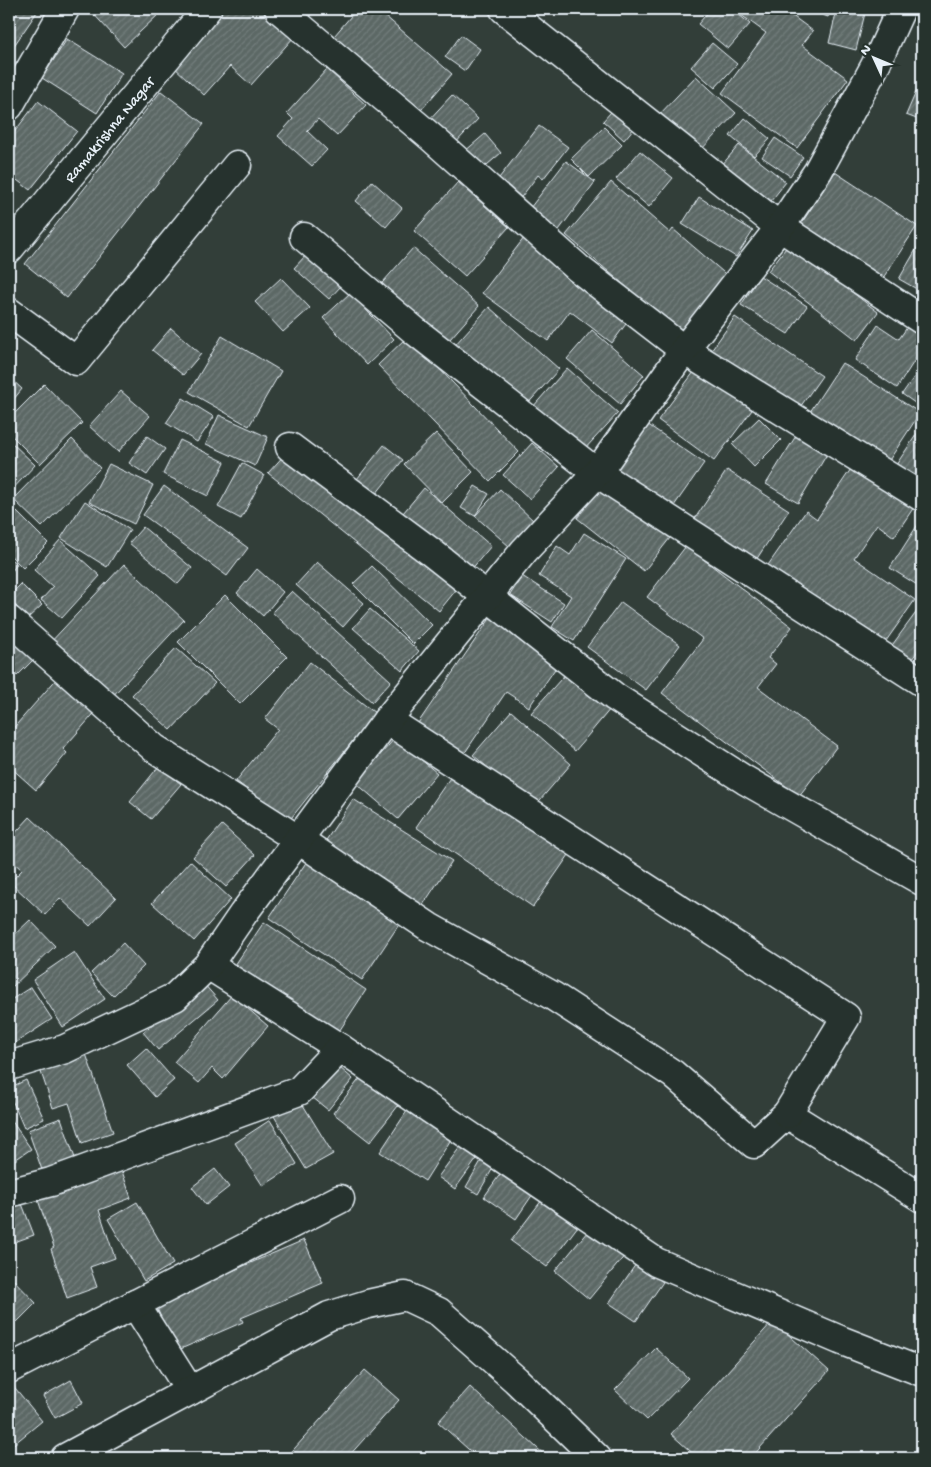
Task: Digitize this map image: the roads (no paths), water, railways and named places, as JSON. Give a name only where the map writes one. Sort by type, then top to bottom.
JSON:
[{"type":"street","points":[[9,106],[65,9]]},
{"type":"street","name":"Ramakrishna Nagar","points":[[9,248],[207,9]]},
{"type":"street","points":[[279,9],[432,138],[579,269],[684,350],[922,498]]},
{"type":"street","points":[[504,9],[780,227],[922,320]]},
{"type":"street","points":[[9,1066],[65,1049],[175,997],[208,965],[243,914],[387,720],[524,551],[597,473],[684,350],[780,227],[818,171],[875,66],[901,9]]},
{"type":"street","points":[[9,312],[76,361],[237,165]]},
{"type":"street","points":[[304,238],[415,331],[597,473],[922,682]]},
{"type":"street","points":[[290,447],[615,697],[745,780],[922,881]]},
{"type":"street","points":[[9,620],[154,748],[299,840],[429,927],[553,996],[673,1074],[754,1144],[787,1114],[846,1017],[387,720]]},
{"type":"street","points":[[208,965],[340,1048],[656,1262],[840,1340],[922,1372]]},
{"type":"street","points":[[9,1193],[51,1182],[299,1091],[340,1048]]},
{"type":"street","points":[[787,1114],[922,1198]]},
{"type":"street","points":[[9,1368],[340,1199]]},
{"type":"street","points":[[65,1458],[329,1316],[368,1304],[405,1296],[439,1312],[516,1380],[598,1458]]},
{"type":"street","points":[[135,1304],[190,1391]]}]
